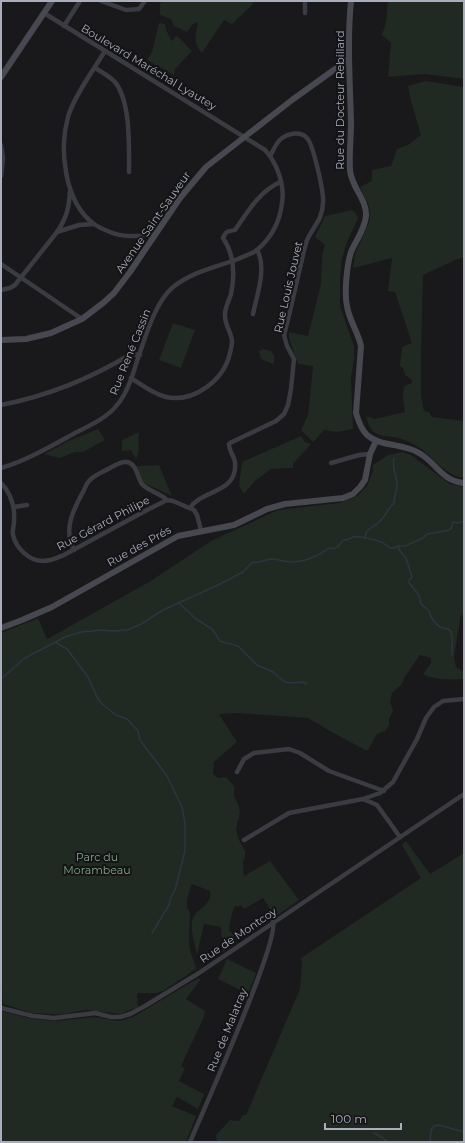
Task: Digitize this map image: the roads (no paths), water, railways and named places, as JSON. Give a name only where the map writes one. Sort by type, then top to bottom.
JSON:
[{"type":"street","points":[[1,77],[52,1]]},
{"type":"street","points":[[64,26],[80,1]]},
{"type":"street","points":[[101,1],[126,10],[139,9],[145,1]]},
{"type":"street","points":[[305,1],[305,13]]},
{"type":"street","name":"Rue du Docteur Rebillard","points":[[352,1],[350,18],[350,171],[352,181],[364,204],[366,214],[365,223],[352,252],[348,268],[346,305],[359,337],[361,346],[356,413],[365,434],[376,441],[406,448],[419,453],[442,475],[456,482],[464,483]]},
{"type":"street","name":"Boulevard Maréchal Lyautey","points":[[44,13],[244,136]]},
{"type":"street","points":[[105,51],[76,98],[68,116],[64,137],[64,161],[70,189],[79,207],[94,224],[111,233],[124,236],[155,235]]},
{"type":"street","name":"Avenue Saint-Sauveur","points":[[1,340],[26,339],[51,333],[82,319],[114,293],[180,198],[206,167],[244,136],[350,59]]},
{"type":"street","points":[[95,68],[110,77],[116,83],[123,98],[128,126],[129,172]]},
{"type":"street","name":"Rue Louis Jouvet","points":[[190,508],[194,503],[223,488],[233,476],[235,463],[229,448],[229,444],[276,421],[284,414],[288,405],[294,360],[286,346],[284,335],[307,242],[322,216],[324,201],[311,142],[306,137],[301,134],[291,134],[283,137],[279,140],[270,156]]},
{"type":"street","name":"Rue René Cassin","points":[[1,468],[44,450],[89,426],[110,412],[121,400],[159,305],[172,289],[198,272],[232,261],[257,250],[273,232],[281,212],[283,194],[280,182],[273,159],[265,150],[244,136]]},
{"type":"street","points":[[1,145],[3,158],[1,176]]},
{"type":"street","points":[[131,378],[152,392],[165,397],[179,398],[194,394],[209,386],[219,376],[225,367],[230,353],[232,340],[224,319],[233,281],[232,261],[228,245],[223,238],[225,232],[235,230],[250,208],[271,186],[280,182]]},
{"type":"street","points":[[1,290],[10,288],[21,277],[57,232],[67,212],[70,189]]},
{"type":"street","points":[[57,232],[79,225],[94,224]]},
{"type":"street","points":[[253,314],[262,271],[261,256],[257,250]]},
{"type":"street","points":[[1,264],[82,319]]},
{"type":"street","points":[[1,405],[29,400],[65,388],[131,354],[140,355]]},
{"type":"street","name":"Rue des Prés","points":[[1,628],[52,607],[178,536],[201,530],[234,525],[267,509],[285,504],[343,498],[353,494],[365,480],[370,454],[376,441]]},
{"type":"street","points":[[331,462],[359,455],[370,454]]},
{"type":"street","points":[[74,550],[71,544],[69,532],[70,518],[89,481],[103,471],[119,463],[125,461],[129,462],[136,471],[142,484],[168,500]]},
{"type":"street","name":"Rue Gérard Philipe","points":[[1,483],[12,499],[14,507],[13,534],[18,546],[25,554],[42,561],[52,560],[74,550],[168,500],[190,508]]},
{"type":"street","points":[[14,507],[27,505]]},
{"type":"street","points":[[190,508],[194,510],[197,515],[201,530]]},
{"type":"street","points":[[244,840],[289,813],[363,799],[384,790],[393,782],[417,739],[426,718],[434,707],[443,701],[464,699]]},
{"type":"street","points":[[237,772],[244,759],[254,753],[289,749],[300,753],[329,771],[384,790]]},
{"type":"street","name":"Rue de Montcoy","points":[[1,1008],[33,1016],[54,1018],[94,1013],[111,1018],[120,1018],[130,1014],[165,995],[464,794]]},
{"type":"street","points":[[363,799],[377,805],[400,837]]},
{"type":"street","name":"Rue de Malatray","points":[[190,1142],[263,966],[272,936],[273,922]]},
{"type":"waterway","points":[[365,538],[366,532],[381,520],[394,503],[397,487],[393,466],[394,458]]},
{"type":"waterway","points":[[1,679],[25,658],[65,637],[81,632],[128,630],[141,624],[163,610],[243,572],[253,562],[272,559],[291,562],[306,560],[329,548],[335,548],[339,546],[343,540],[353,537],[366,538],[382,542],[390,548],[405,546],[423,538],[427,534],[451,529],[453,522],[457,523],[464,521]]},
{"type":"waterway","points":[[398,546],[406,558],[412,577],[409,580],[409,583],[419,595],[421,604],[429,611],[430,615],[438,626],[449,629],[451,632],[452,655]]},
{"type":"waterway","points":[[179,603],[196,619],[212,629],[220,641],[238,646],[257,665],[273,672],[285,682],[303,682],[307,684]]},
{"type":"waterway","points":[[55,642],[67,649],[88,677],[97,697],[102,704],[116,715],[127,719],[138,731],[140,740],[167,776],[182,807],[185,823],[185,851],[175,890],[169,905],[152,933]]},
{"type":"waterway","points":[[427,1142],[430,1142],[431,1130],[434,1126],[439,1125],[464,1132]]},
{"type":"waterway","points":[[374,1133],[388,1142]]},
{"type":"park label","name":"Parc du Morambeau","points":[[97,863]]}]
